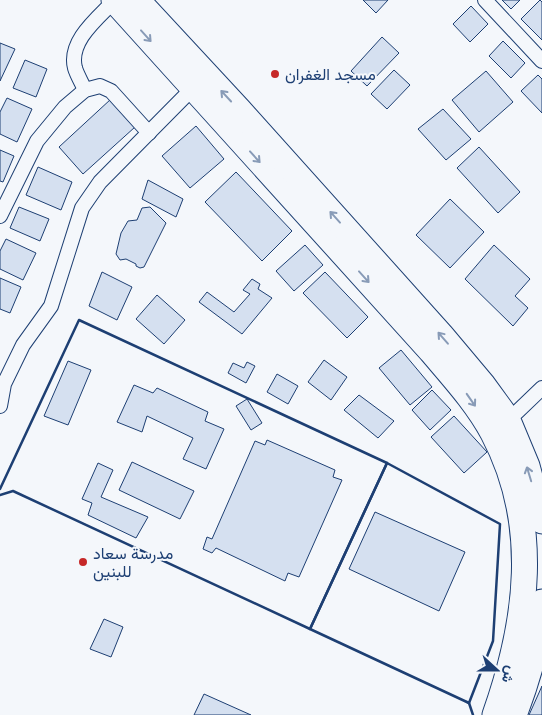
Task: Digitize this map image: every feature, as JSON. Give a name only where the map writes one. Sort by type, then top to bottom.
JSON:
[{"type":"highway","points":[[114,0],[431,351],[469,396],[492,432],[512,475],[522,516],[525,561],[520,624],[504,688],[495,715]]},
{"type":"highway","points":[[138,0],[441,335],[483,385],[507,418],[527,466],[542,521]]},
{"type":"highway","points":[[519,704],[540,626],[542,602]]},
{"type":"street","points":[[85,90],[75,68],[78,43],[80,37],[114,0]]},
{"type":"street","points":[[485,0],[542,61]]},
{"type":"street","points":[[0,216],[37,141],[65,107],[85,90],[100,86],[111,91],[148,133]]},
{"type":"street","points":[[0,406],[4,384],[23,345],[51,306],[82,208],[100,182],[193,88]]},
{"type":"street","points":[[507,418],[517,412],[542,388]]},
{"type":"street","points":[[519,704],[542,673]]},
{"type":"building","points":[[363,0],[388,0],[376,13]]},
{"type":"building","points":[[502,0],[520,0],[511,9]]},
{"type":"building","points":[[540,0],[542,2],[542,40],[521,19]]},
{"type":"building","points":[[471,6],[488,24],[470,42],[453,24]]},
{"type":"building","points":[[382,37],[399,53],[367,86],[351,71]]},
{"type":"building","points":[[503,41],[525,63],[511,78],[489,56]]},
{"type":"building","points":[[0,43],[15,49],[0,81]]},
{"type":"building","points":[[25,60],[47,69],[36,97],[13,88]]},
{"type":"building","points":[[394,70],[410,85],[387,109],[371,94]]},
{"type":"building","points":[[486,71],[513,102],[479,132],[452,100]]},
{"type":"building","points":[[538,75],[542,79],[542,113],[521,91]]},
{"type":"building","points":[[7,98],[32,109],[17,142],[0,134],[0,112]]},
{"type":"building","points":[[111,99],[135,127],[83,174],[59,147]]},
{"type":"building","points":[[443,109],[471,139],[446,160],[418,129]]},
{"type":"building","points":[[196,126],[224,159],[190,188],[162,156]]},
{"type":"building","points":[[479,147],[520,192],[498,213],[457,168]]},
{"type":"building","points":[[0,150],[14,156],[3,182],[0,181]]},
{"type":"building","points":[[38,167],[72,182],[61,210],[26,195]]},
{"type":"building","points":[[236,172],[292,231],[262,261],[205,202]]},
{"type":"building","points":[[148,180],[183,199],[176,217],[142,199]]},
{"type":"building","points":[[450,199],[484,232],[450,268],[416,235]]},
{"type":"building","points":[[19,207],[49,219],[40,241],[10,228]]},
{"type":"building","points":[[150,207],[166,223],[144,267],[140,268],[126,259],[120,260],[116,254],[121,233],[128,221],[137,220],[142,208]]},
{"type":"building","points":[[6,239],[36,253],[23,280],[0,269],[0,251]]},
{"type":"building","points":[[305,245],[323,265],[294,291],[276,271]]},
{"type":"building","points":[[494,245],[530,279],[515,296],[528,308],[513,326],[465,279]]},
{"type":"building","points":[[102,272],[132,287],[117,320],[89,306]]},
{"type":"building","points":[[325,272],[368,317],[347,338],[303,293]]},
{"type":"building","points":[[0,278],[21,287],[10,313],[0,309]]},
{"type":"building","points":[[252,279],[260,284],[258,289],[272,298],[242,334],[199,302],[207,292],[234,312],[250,294],[243,290]]},
{"type":"building","points":[[157,295],[185,320],[164,344],[136,319]]},
{"type":"building","points":[[401,350],[432,387],[410,405],[379,368]]},
{"type":"building","points":[[324,360],[347,377],[331,400],[308,382]]},
{"type":"building","points":[[68,361],[91,370],[68,425],[44,416]]},
{"type":"building","points":[[247,362],[255,366],[246,383],[228,373],[233,363],[244,368]]},
{"type":"building","points":[[277,374],[298,386],[288,404],[267,392]]},
{"type":"building","points":[[134,385],[153,393],[157,388],[208,412],[205,421],[224,429],[206,469],[183,459],[193,438],[147,416],[142,432],[117,422]]},
{"type":"building","points":[[432,390],[451,410],[430,430],[412,410]]},
{"type":"building","points":[[359,395],[394,421],[378,438],[344,410]]},
{"type":"building","points":[[247,399],[262,423],[251,430],[236,406]]},
{"type":"building","points":[[454,416],[487,452],[464,473],[431,437]]},
{"type":"building","points":[[267,440],[335,470],[333,477],[342,480],[299,577],[288,573],[285,581],[216,548],[212,553],[203,549],[207,537],[212,539],[255,441],[265,445]]},
{"type":"building","points":[[132,462],[194,491],[180,519],[119,490]]},
{"type":"building","points":[[98,463],[113,470],[101,497],[148,517],[136,538],[88,515],[92,503],[82,499]]},
{"type":"building","points":[[375,512],[465,552],[439,611],[349,569]]},
{"type":"building","points":[[104,619],[123,627],[111,657],[90,649]]},
{"type":"building","points":[[542,686],[542,715],[529,715]]},
{"type":"building","points":[[204,694],[251,715],[194,715]]},
{"type":"wall","points":[[0,489],[79,320],[387,463],[310,629],[13,491],[0,495]]},
{"type":"wall","points":[[387,463],[500,524],[493,641],[469,703],[310,629],[387,463]]},
{"type":"wall","points":[[467,702],[473,715]]},
{"type":"place","name":"مسجد الغفران","points":[[275,74]]},
{"type":"place","name":"مدرسة سعاد للبنين","points":[[83,562]]}]
